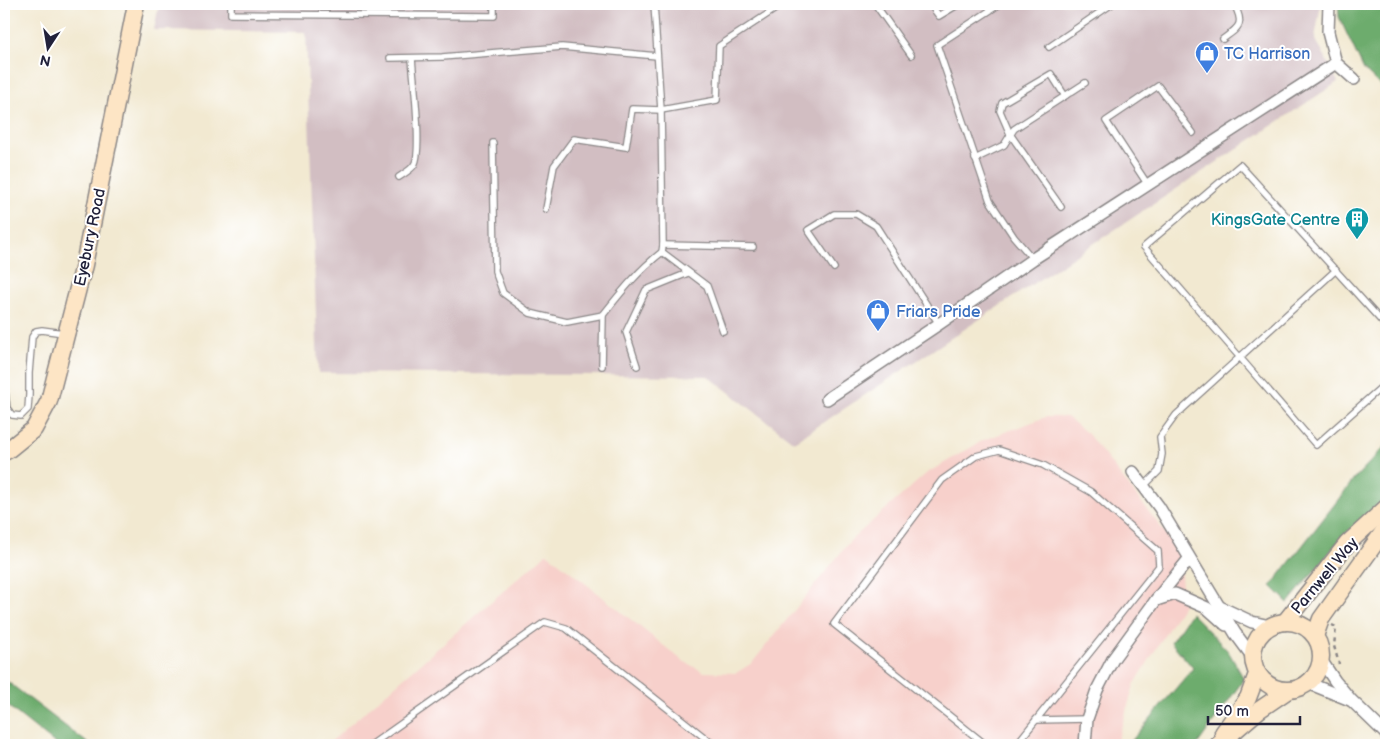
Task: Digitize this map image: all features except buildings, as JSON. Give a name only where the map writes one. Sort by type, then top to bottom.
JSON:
[{"type":"street","name":"Eyebury Road","points":[[4,452],[34,429],[49,402],[84,265],[136,4]]},
{"type":"street","points":[[1329,4],[1328,32],[1336,63],[1354,79]]},
{"type":"street","points":[[826,399],[1033,259],[1336,63]]},
{"type":"street","points":[[1133,472],[1159,507],[1235,633],[1252,656],[1257,674],[1265,683],[1275,689],[1287,691],[1298,689],[1308,684],[1314,677],[1319,669],[1321,660],[1319,643],[1307,628],[1296,623],[1252,622],[1220,607]]},
{"type":"street","name":"Parnwell Way","points":[[1278,624],[1347,544],[1386,508]]},
{"type":"street","name":"Parnwell Way","points":[[1315,636],[1321,618],[1386,528]]},
{"type":"street","points":[[1085,745],[1087,719],[1096,690],[1113,659],[1189,559]]},
{"type":"street","points":[[1156,600],[1175,594],[1207,608],[1235,633]]},
{"type":"street","points":[[1252,656],[1257,639],[1263,632],[1278,624]]},
{"type":"street","points":[[1321,660],[1335,681],[1386,734]]},
{"type":"street","points":[[1214,745],[1248,698],[1257,674]]},
{"type":"street","points":[[1308,684],[1352,700]]},
{"type":"street","points":[[1218,745],[1259,710],[1287,691]]},
{"type":"lane","points":[[231,4],[231,14],[494,16],[494,4]]},
{"type":"lane","points":[[602,366],[603,315],[629,282],[662,252],[661,110],[654,4]]},
{"type":"lane","points":[[546,209],[554,166],[574,139],[626,147],[632,109],[661,110],[717,100],[719,46],[783,4]]},
{"type":"lane","points":[[875,4],[912,55]]},
{"type":"lane","points":[[930,4],[939,16],[959,4]]},
{"type":"lane","points":[[1000,4],[937,45],[990,201],[1014,237],[1033,259]]},
{"type":"lane","points":[[1049,47],[1112,4]]},
{"type":"lane","points":[[1222,39],[1240,25],[1239,16],[1234,4]]},
{"type":"lane","points":[[390,58],[442,57],[562,47],[657,56]]},
{"type":"lane","points":[[399,177],[414,166],[418,154],[412,58]]},
{"type":"lane","points":[[1061,207],[1010,134],[1000,111],[1002,103],[1052,74],[1065,96]]},
{"type":"lane","points":[[975,159],[1004,145],[1014,128],[1085,83]]},
{"type":"lane","points":[[1148,185],[1106,121],[1158,86],[1193,133]]},
{"type":"lane","points":[[493,143],[495,271],[503,293],[530,313],[567,322],[603,315]]},
{"type":"lane","points":[[1385,324],[1240,165],[1144,246],[1316,445],[1386,383]]},
{"type":"lane","points":[[834,268],[808,230],[834,214],[856,214],[876,226],[939,324]]},
{"type":"lane","points":[[663,245],[753,247]]},
{"type":"lane","points":[[662,252],[707,286],[723,331]]},
{"type":"lane","points":[[1143,487],[1159,471],[1162,454],[1160,437],[1176,416],[1336,270]]},
{"type":"lane","points":[[637,366],[626,332],[646,290],[688,272]]},
{"type":"lane","points":[[4,390],[7,408],[12,415],[21,416],[28,409],[32,336],[36,331],[42,330],[66,334]]},
{"type":"lane","points":[[986,745],[834,624],[942,480],[976,456],[999,450],[1043,466],[1091,492],[1158,551],[1159,566],[1016,745]]},
{"type":"lane","points":[[371,745],[545,622],[566,628],[714,745]]},
{"type":"lane","points":[[1036,720],[1087,719]]},
{"type":"path","points":[[1321,618],[1336,628],[1334,646],[1340,670]]},
{"type":"shaded area","points":[[159,4],[1321,4],[1315,38],[1338,82],[794,442],[708,376],[318,373],[306,32],[154,30]]},
{"type":"shaded area","points":[[1046,417],[1067,417],[1088,434],[1178,549],[1184,603],[1134,685],[1116,745],[327,745],[547,553],[683,661],[704,672],[736,673],[752,663],[851,540],[927,473],[984,440]]},
{"type":"green space","points":[[1338,4],[1386,4],[1386,88],[1382,87],[1364,70],[1339,17]]},
{"type":"green space","points":[[1386,445],[1386,497],[1343,536],[1288,603],[1271,586],[1355,478]]},
{"type":"green space","points":[[1191,613],[1228,651],[1244,679],[1197,745],[1128,745],[1193,668],[1171,642]]},
{"type":"green space","points":[[4,679],[90,745],[57,745],[4,703]]},
{"type":"place","name":"TC Harrison","points":[[1207,74]]},
{"type":"place","name":"KingsGate Centre","points":[[1357,240]]},
{"type":"place","name":"Friars Pride","points":[[878,332]]}]
